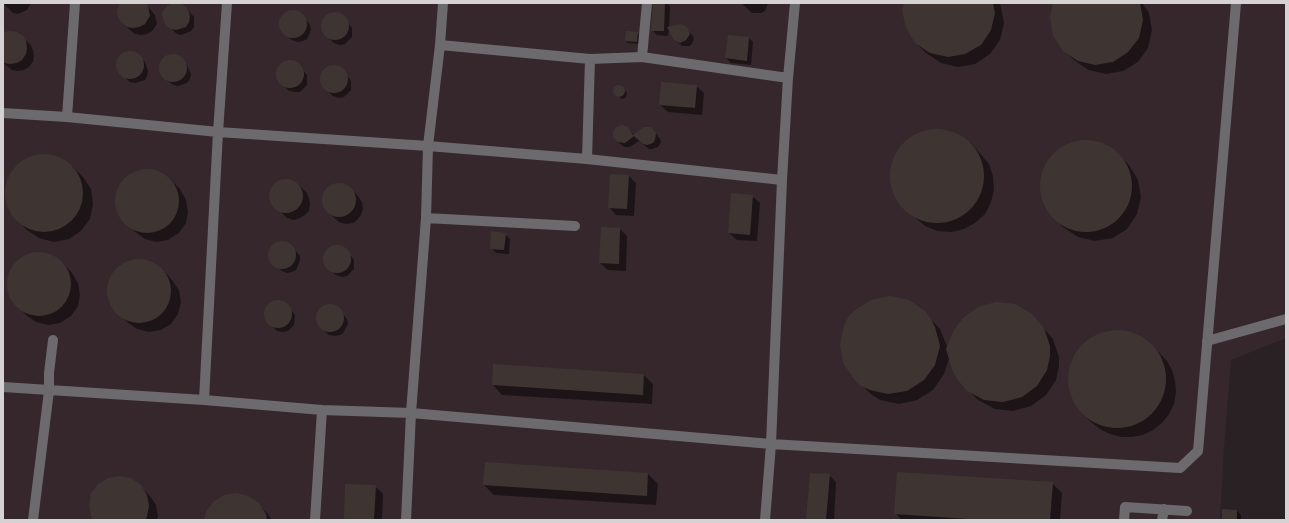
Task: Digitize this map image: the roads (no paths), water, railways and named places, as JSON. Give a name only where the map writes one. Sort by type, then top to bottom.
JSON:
[{"type":"lane","points":[[67,117],[75,3]]},
{"type":"lane","points":[[204,400],[218,132],[227,3]]},
{"type":"lane","points":[[406,520],[411,413],[426,218],[428,146],[440,44],[443,3]]},
{"type":"lane","points":[[642,57],[647,3]]},
{"type":"lane","points":[[765,520],[771,444],[782,180],[788,78],[795,3]]},
{"type":"lane","points":[[3,387],[204,400],[322,410],[411,413],[771,444],[1180,468],[1198,451],[1236,3]]},
{"type":"lane","points":[[440,44],[590,59],[642,57],[788,78]]},
{"type":"lane","points":[[587,159],[590,59]]},
{"type":"lane","points":[[3,112],[218,132],[428,146],[587,159],[782,180]]},
{"type":"lane","points":[[426,218],[575,226]]},
{"type":"lane","points":[[1207,341],[1286,319]]},
{"type":"lane","points":[[33,520],[49,391],[49,373],[53,340]]},
{"type":"lane","points":[[315,520],[322,410]]},
{"type":"lane","points":[[1124,520],[1125,507],[1187,511]]},
{"type":"lane","points":[[1162,520],[1164,509]]}]
